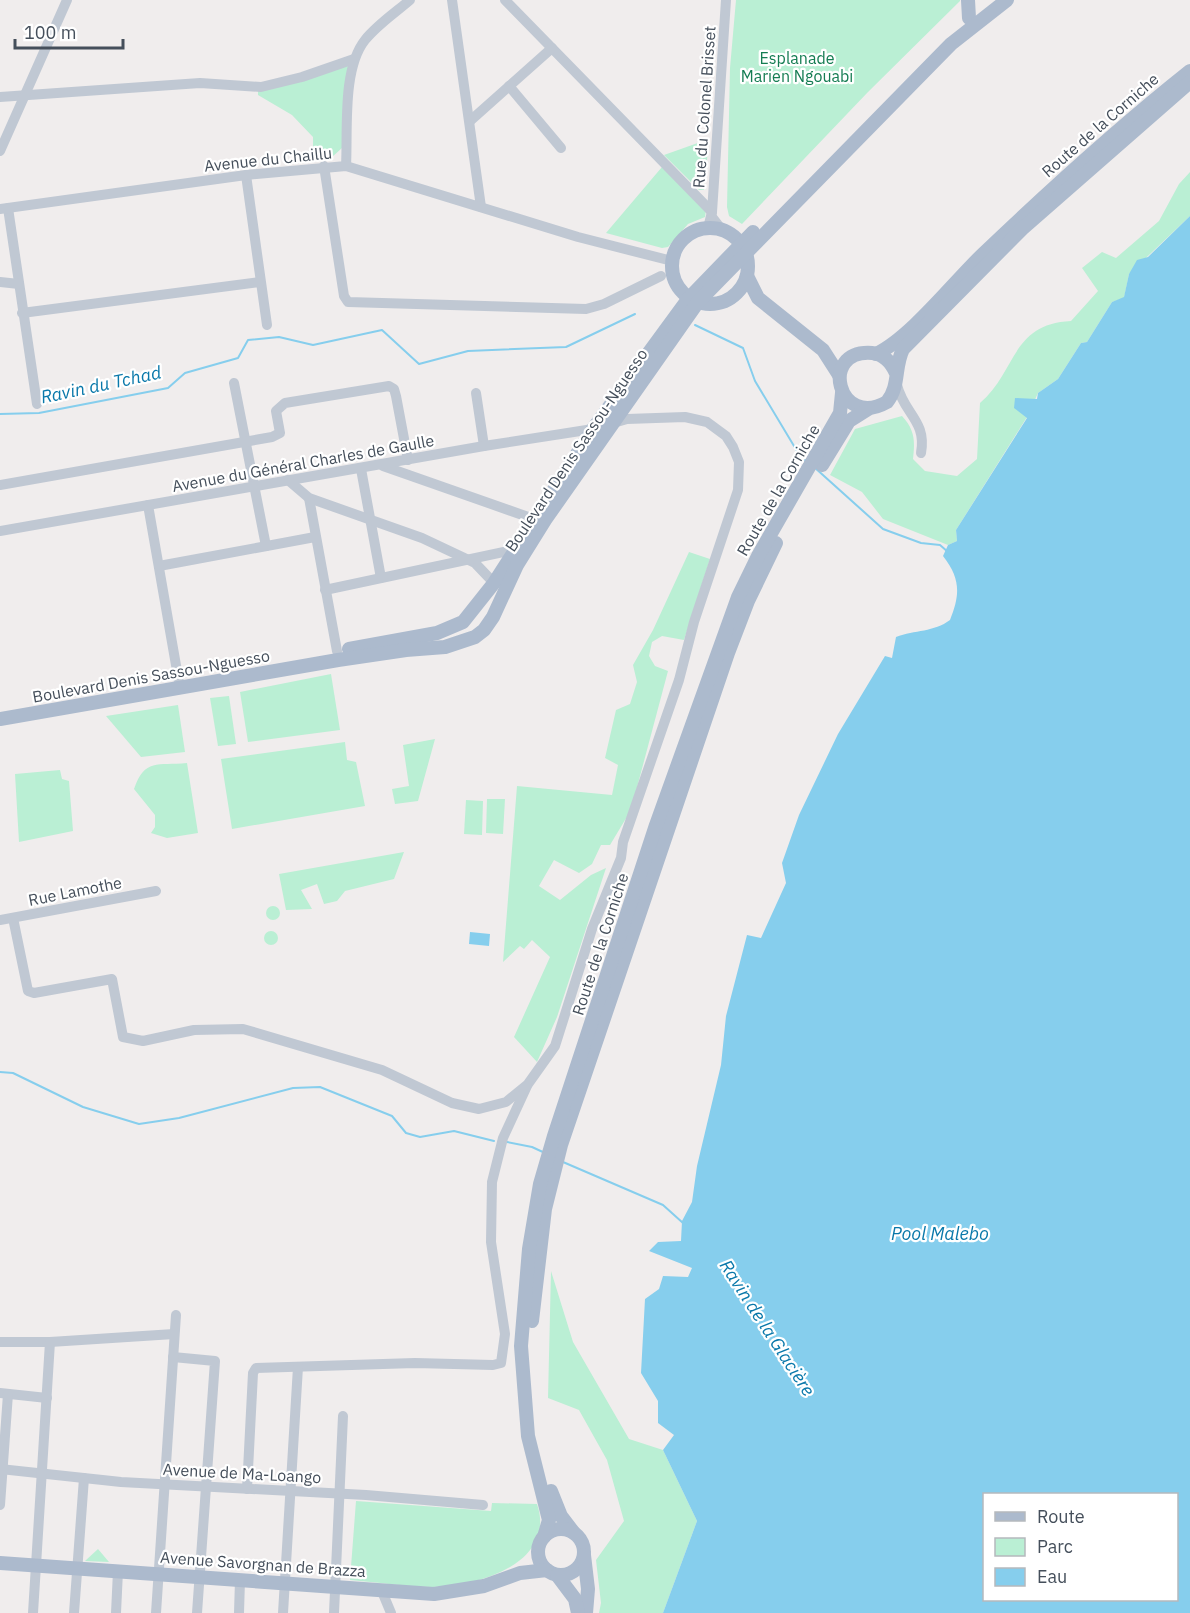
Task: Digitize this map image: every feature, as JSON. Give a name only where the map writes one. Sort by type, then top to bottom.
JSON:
[{"type":"main road","points":[[968,0],[969,18]]},
{"type":"main road","name":"Boulevard Denis Sassou-Nguesso","points":[[0,719],[449,630],[463,622],[494,583],[513,550],[594,429],[694,300],[969,18],[994,0]]},
{"type":"main road","name":"Boulevard Denis Sassou-Nguesso","points":[[743,248],[951,44],[1007,0]]},
{"type":"main road","name":"Route de la Corniche","points":[[876,354],[900,339],[946,290],[1058,182],[1190,71]]},
{"type":"main road","name":"Route de la Corniche","points":[[896,379],[903,349],[1022,230],[1190,82]]},
{"type":"main road","points":[[758,298],[732,296],[710,304],[694,300],[675,282],[672,261],[681,242],[714,222],[743,248],[747,276],[758,298],[823,350],[839,375],[842,393],[857,405],[873,408],[887,402],[896,379],[886,358],[876,354],[854,355],[823,350]]},
{"type":"main road","points":[[732,296],[747,276]]},
{"type":"main road","name":"Boulevard Denis Sassou-Nguesso","points":[[0,711],[378,654],[445,647],[475,637],[493,617],[530,543],[694,300]]},
{"type":"main road","points":[[839,375],[844,364],[854,355]]},
{"type":"main road","name":"Route de la Corniche","points":[[833,436],[840,413],[842,393]]},
{"type":"main road","name":"Route de la Corniche","points":[[578,1613],[575,1599],[541,1563],[542,1540],[549,1520],[528,1436],[526,1275],[540,1184],[656,825],[738,597],[758,556],[833,436],[849,421],[873,408]]},
{"type":"main road","name":"Route de la Corniche","points":[[526,1346],[540,1451],[556,1508],[580,1539],[584,1555],[588,1589],[586,1613]]},
{"type":"main road","points":[[520,1573],[532,1563],[542,1540],[558,1529],[574,1533]]},
{"type":"main road","points":[[552,1573],[570,1573],[577,1569],[584,1555]]},
{"type":"main road","name":"Avenue Savorgnan de Brazza","points":[[0,1563],[434,1594],[484,1586],[520,1573],[552,1573]]},
{"type":"street","points":[[0,151],[67,0]]},
{"type":"street","points":[[346,166],[349,95],[354,59],[364,41],[379,25],[410,0]]},
{"type":"street","points":[[452,0],[481,207]]},
{"type":"street","points":[[505,0],[714,222]]},
{"type":"street","name":"Rue du Colonel Brisset","points":[[714,222],[726,0]]},
{"type":"street","points":[[470,121],[552,48]]},
{"type":"street","points":[[0,97],[200,83],[261,87],[302,78],[354,59]]},
{"type":"street","points":[[509,86],[561,148]]},
{"type":"street","points":[[324,166],[344,296],[348,302],[586,309],[604,304],[661,276]]},
{"type":"street","name":"Avenue du Chaillu","points":[[4,208],[324,166],[346,166],[578,237],[672,261]]},
{"type":"street","points":[[246,176],[267,325]]},
{"type":"street","points":[[4,208],[19,284],[37,404]]},
{"type":"street","points":[[0,282],[19,284]]},
{"type":"street","points":[[22,313],[260,282]]},
{"type":"street","points":[[896,379],[906,409],[920,426],[923,443],[921,453]]},
{"type":"street","points":[[234,383],[266,546]]},
{"type":"street","points":[[0,485],[279,435],[276,411],[285,403],[388,386],[394,389],[396,396],[408,460]]},
{"type":"street","points":[[476,393],[484,446]]},
{"type":"street","points":[[873,408],[906,409]]},
{"type":"street","name":"Avenue du Général Charles de Gaulle","points":[[0,531],[255,485],[383,466],[484,446],[594,429],[627,420],[685,417],[707,422],[726,436],[739,462],[740,477],[724,537],[694,622],[679,680],[623,842],[621,858],[592,929],[555,1046],[528,1084]]},
{"type":"street","points":[[383,466],[534,519]]},
{"type":"street","points":[[361,469],[381,578]]},
{"type":"street","points":[[288,480],[309,498],[370,522],[422,538],[482,568],[494,583]]},
{"type":"street","points":[[309,498],[337,651]]},
{"type":"street","points":[[147,505],[180,683]]},
{"type":"street","points":[[159,566],[315,537]]},
{"type":"street","points":[[325,590],[462,559],[513,550]]},
{"type":"street","name":"Rue Lamothe","points":[[0,920],[156,891]]},
{"type":"street","points":[[12,918],[28,991],[34,993],[112,979],[123,1037],[143,1041],[194,1030],[243,1029],[382,1070],[452,1103],[478,1109],[506,1102],[528,1084]]},
{"type":"street","points":[[247,1489],[254,1370],[260,1367],[381,1364],[493,1365],[501,1363],[504,1334],[491,1242],[492,1182],[503,1138],[528,1084]]},
{"type":"street","points":[[156,1613],[176,1315]]},
{"type":"street","points":[[0,1342],[50,1342],[174,1334]]},
{"type":"street","points":[[33,1613],[50,1342]]},
{"type":"street","points":[[172,1357],[214,1361],[197,1613]]},
{"type":"street","points":[[283,1613],[298,1367]]},
{"type":"street","points":[[0,1505],[4,1393],[47,1398]]},
{"type":"street","points":[[334,1613],[343,1416]]},
{"type":"street","name":"Avenue de Ma-Loango","points":[[1,1469],[84,1478],[338,1493],[483,1505]]},
{"type":"street","points":[[74,1613],[84,1478]]},
{"type":"street","points":[[116,1613],[118,1571]]},
{"type":"street","points":[[239,1613],[240,1580]]},
{"type":"street","points":[[381,1589],[391,1613]]},
{"type":"green space","name":"Esplanade Marien Ngouabi","points":[[736,0],[960,0],[742,224],[729,216],[727,207],[730,68]]},
{"type":"green space","points":[[349,64],[342,148],[332,157],[313,159],[313,137],[292,115],[258,95],[258,90]]},
{"type":"green space","points":[[709,139],[704,190],[699,190],[664,155]]},
{"type":"green space","points":[[662,167],[706,210],[705,217],[688,224],[668,247],[662,248],[606,233]]},
{"type":"green space","points":[[1190,172],[1190,216],[1129,274],[1124,298],[1112,302],[1087,342],[1081,343],[1058,379],[1038,393],[1027,417],[956,530],[957,541],[948,545],[883,519],[862,492],[830,475],[855,429],[902,416],[913,436],[913,459],[925,471],[957,476],[977,459],[980,403],[992,390],[1017,351],[1037,331],[1051,324],[1071,321],[1098,291],[1082,268],[1102,252],[1116,258],[1159,221],[1179,184]]},
{"type":"green space","points":[[689,552],[710,559],[684,640],[662,636],[652,642],[649,656],[655,666],[668,671],[631,810],[610,845],[601,845],[592,864],[579,873],[554,860],[539,886],[560,900],[591,875],[606,868],[557,1017],[537,1062],[514,1037],[550,957],[532,940],[524,949],[520,946],[503,962],[517,786],[612,795],[618,765],[605,758],[616,710],[630,704],[637,682],[633,665],[653,630]]},
{"type":"green space","points":[[331,674],[340,730],[248,742],[240,692]]},
{"type":"green space","points":[[229,696],[236,744],[218,746],[210,698]]},
{"type":"green space","points":[[178,705],[185,752],[141,757],[106,716]]},
{"type":"green space","points":[[435,739],[418,801],[395,804],[392,789],[409,786],[403,745]]},
{"type":"green space","points":[[345,742],[347,760],[356,762],[365,806],[232,829],[221,759]]},
{"type":"green space","points":[[187,763],[198,833],[167,838],[151,833],[155,827],[155,815],[134,789],[138,779],[143,772],[153,766]]},
{"type":"green space","points":[[60,770],[62,779],[69,781],[73,831],[19,842],[15,774]]},
{"type":"green space","points":[[487,799],[505,799],[503,834],[486,833]]},
{"type":"green space","points":[[466,800],[483,801],[482,835],[464,834]]},
{"type":"green space","points":[[404,852],[394,879],[345,891],[337,901],[324,904],[317,884],[301,890],[312,909],[286,910],[279,874]]},
{"type":"green space","points":[[273,906],[278,908],[280,913],[278,918],[273,920],[268,918],[266,913],[268,908]]},
{"type":"green space","points":[[271,931],[276,933],[278,938],[276,943],[271,945],[266,943],[264,938],[266,933]]},
{"type":"green space","points":[[551,1271],[573,1342],[629,1439],[663,1450],[697,1521],[663,1613],[599,1613],[601,1603],[596,1560],[624,1521],[607,1460],[579,1410],[548,1398]]},
{"type":"green space","points":[[356,1501],[491,1511],[492,1503],[537,1504],[540,1524],[536,1541],[525,1556],[510,1567],[471,1582],[433,1587],[350,1580]]},
{"type":"green space","points":[[98,1549],[109,1562],[85,1561]]},
{"type":"water","name":"Pool Malebo","points":[[1190,216],[1190,1613],[663,1613],[697,1521],[663,1450],[674,1435],[658,1423],[658,1401],[641,1373],[645,1299],[659,1289],[663,1276],[688,1277],[692,1268],[649,1251],[658,1242],[681,1241],[682,1221],[692,1202],[697,1166],[721,1065],[726,1016],[747,935],[761,938],[786,883],[782,863],[799,815],[838,734],[885,656],[892,658],[896,637],[931,629],[950,620],[956,603],[957,587],[953,572],[943,556],[948,545],[957,541],[956,530],[1027,418],[1014,408],[1015,398],[1037,399],[1038,393],[1058,379],[1081,343],[1087,342],[1112,302],[1124,297],[1129,274],[1137,260],[1148,257]]},
{"type":"water","points":[[470,932],[490,934],[489,946],[469,944]]},
{"type":"waterway","name":"Ravin du Tchad","points":[[0,414],[39,413],[168,388],[185,373],[238,358],[248,340],[279,337],[313,345],[382,330],[419,364],[468,351],[566,347],[635,314]]},
{"type":"waterway","name":"Ravin du Tchad","points":[[695,325],[743,348],[755,381],[800,456],[807,462]]},
{"type":"waterway","name":"Ravin du Tchad","points":[[814,467],[883,529],[921,543],[940,545],[948,552]]},
{"type":"waterway","name":"Ravin de la Glacière","points":[[0,1072],[13,1073],[83,1107],[139,1124],[179,1118],[293,1088],[320,1087],[392,1116],[406,1133],[420,1137],[454,1131],[494,1141]]},
{"type":"waterway","name":"Ravin de la Glacière","points":[[507,1142],[532,1147],[545,1153]]},
{"type":"waterway","name":"Ravin de la Glacière","points":[[563,1162],[663,1205],[683,1223]]}]
